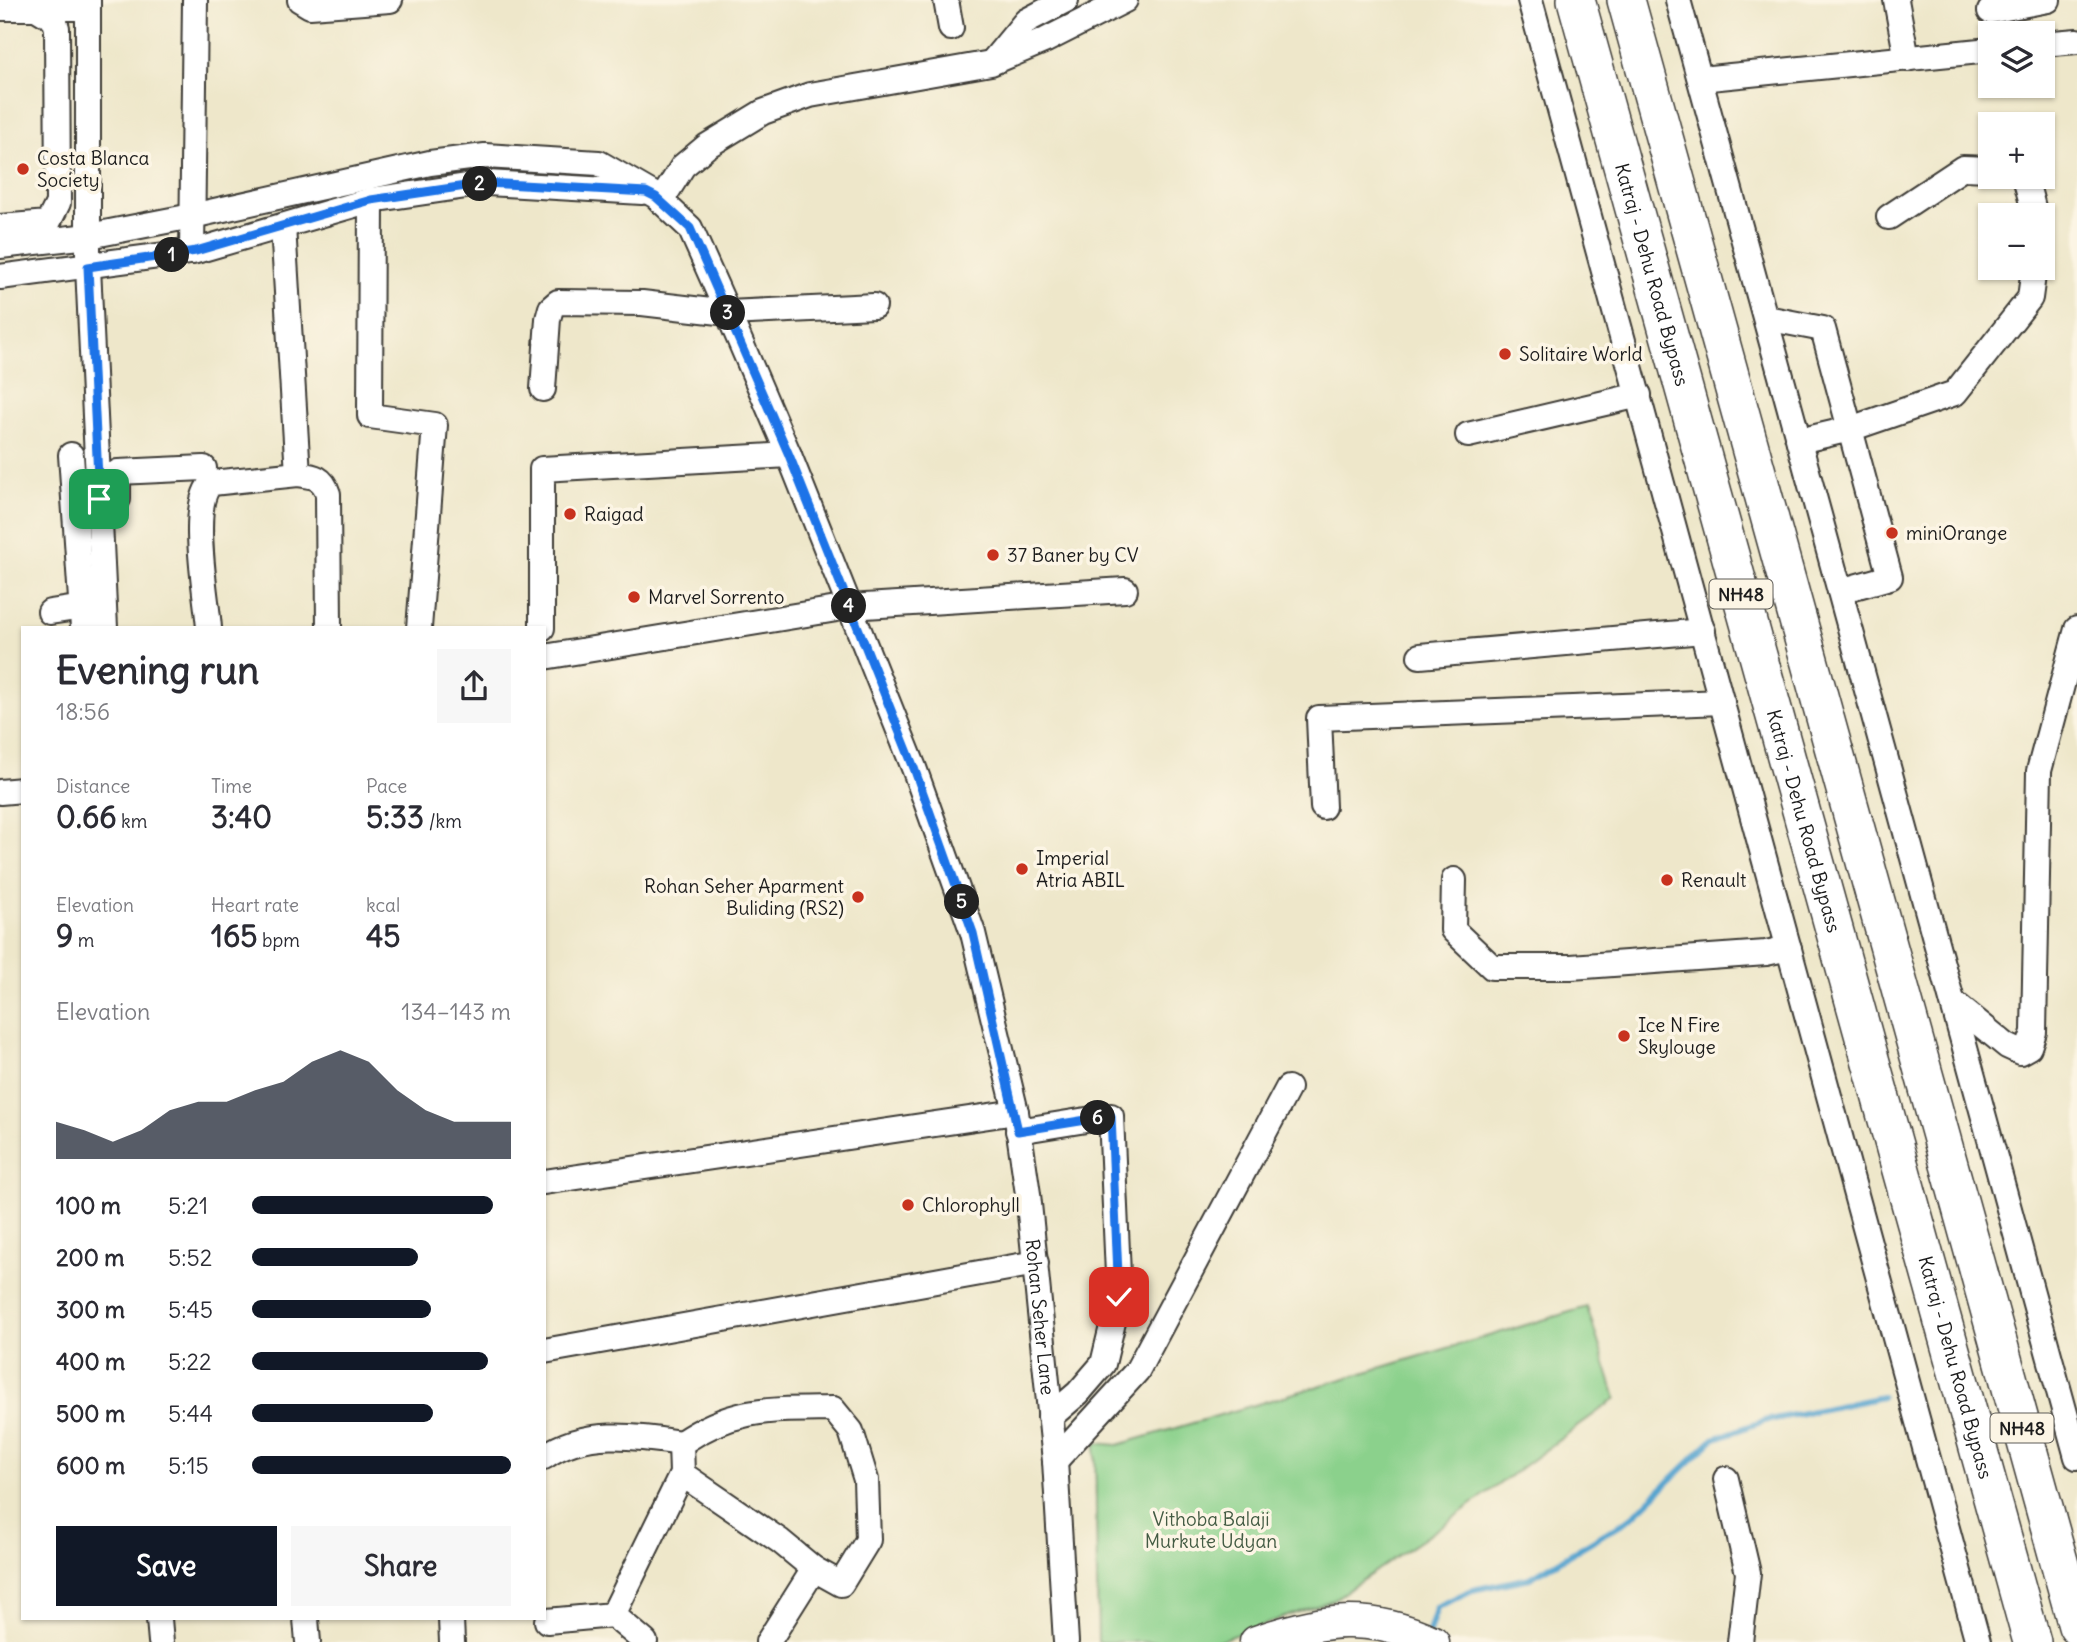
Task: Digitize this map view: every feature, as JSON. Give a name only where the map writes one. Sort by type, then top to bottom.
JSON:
[{"type":"highway","name":"Katraj - Dehu Road Bypass","points":[[1576,0],[2032,1642]]},
{"type":"highway","name":"NH48","points":[[1626,0],[2077,1626]]},
{"type":"main road","points":[[1256,1642],[1303,1626],[1336,1620],[1370,1622],[1422,1640]]},
{"type":"street","points":[[192,252],[195,0]]},
{"type":"street","points":[[299,0],[310,6],[390,0]]},
{"type":"street","points":[[946,0],[951,28]]},
{"type":"street","points":[[0,277],[192,252],[371,200],[486,183],[653,197],[707,146],[763,112],[810,94],[991,63],[1046,40],[1125,0]]},
{"type":"street","points":[[1530,0],[1978,1642]]},
{"type":"street","points":[[1678,0],[2003,1187],[2067,1386],[2077,1457]]},
{"type":"street","points":[[1896,0],[1907,59]]},
{"type":"street","points":[[1991,15],[2048,0]]},
{"type":"street","points":[[991,63],[1026,21],[1057,2]]},
{"type":"street","points":[[0,8],[88,4],[88,267],[99,499],[90,613]]},
{"type":"street","points":[[0,227],[48,223],[58,203],[57,28],[54,19],[36,8]]},
{"type":"street","points":[[2055,43],[2077,41]]},
{"type":"street","points":[[1700,79],[1978,51]]},
{"type":"street","name":"Rohan Seher Lane","points":[[0,246],[89,236],[430,163],[485,156],[599,163],[653,197],[690,228],[789,455],[914,768],[968,920],[1017,1121],[1036,1263],[1055,1461],[1066,1642]]},
{"type":"street","points":[[1889,217],[1963,168],[1978,169]]},
{"type":"street","points":[[371,200],[370,416],[435,425],[419,626]]},
{"type":"street","points":[[283,226],[298,474]]},
{"type":"street","points":[[1799,441],[1850,429],[1955,393],[2030,298],[2032,280]]},
{"type":"street","points":[[544,389],[548,319],[551,308],[558,302],[642,303],[728,313],[874,306]]},
{"type":"street","points":[[1766,318],[1823,329],[1891,577],[1840,590]]},
{"type":"street","points":[[1468,435],[1639,395]]},
{"type":"street","points":[[71,455],[90,613],[103,626]]},
{"type":"street","points":[[542,626],[542,470],[789,455]]},
{"type":"street","points":[[99,499],[118,499],[118,472],[204,468]]},
{"type":"street","points":[[209,626],[199,517],[202,494],[212,483],[298,474],[316,476],[325,484],[328,494],[329,626]]},
{"type":"street","points":[[546,657],[849,607],[1125,590]]},
{"type":"street","points":[[50,612],[90,613]]},
{"type":"street","points":[[1953,1002],[2007,1046],[2020,1052],[2029,1047],[2034,1032],[2039,771],[2077,629]]},
{"type":"street","points":[[1420,656],[1703,631]]},
{"type":"street","points":[[1324,807],[1319,718],[1722,702]]},
{"type":"street","points":[[0,792],[21,790]]},
{"type":"street","points":[[1454,880],[1453,930],[1492,967],[1571,967],[1766,953],[1789,948]]},
{"type":"street","points":[[1055,1461],[1137,1371],[1288,1088]]},
{"type":"street","points":[[546,1182],[1017,1121],[1111,1116],[1119,1297],[1103,1364],[1078,1394],[1050,1417]]},
{"type":"street","points":[[546,1351],[1036,1263]]},
{"type":"street","points":[[546,1456],[556,1449],[595,1436],[648,1438],[681,1443],[710,1423],[766,1410],[834,1409],[851,1432],[866,1480],[868,1539],[841,1584],[814,1569],[780,1541],[682,1474]]},
{"type":"street","points":[[613,1615],[682,1474],[681,1443]]},
{"type":"street","points":[[1726,1479],[1748,1573],[1741,1642]]},
{"type":"street","points":[[768,1642],[814,1569]]},
{"type":"street","points":[[546,1625],[613,1615],[645,1642]]},
{"type":"street","points":[[159,1620],[161,1642]]},
{"type":"street","points":[[306,1620],[307,1642]]},
{"type":"street","points":[[451,1620],[452,1642]]},
{"type":"green space","name":"Vithoba Balaji Murkute Udyan","points":[[1587,1307],[1616,1398],[1445,1524],[1333,1600],[1215,1642],[1098,1642],[1095,1443],[1118,1445]]},
{"type":"waterway","points":[[1429,1632],[1437,1607],[1472,1590],[1530,1578],[1631,1518],[1713,1439],[1764,1421],[1882,1397]]},
{"type":"place","name":"Costa Blanca Society","points":[[23,169]]},
{"type":"place","name":"Solitaire World","points":[[1505,354]]},
{"type":"place","name":"Raigad","points":[[570,514]]},
{"type":"place","name":"miniOrange","points":[[1892,533]]},
{"type":"place","name":"37 Baner by CV","points":[[993,555]]},
{"type":"place","name":"Marvel Sorrento","points":[[634,597]]},
{"type":"place","name":"Imperial Atria ABIL","points":[[1022,869]]},
{"type":"place","name":"Renault","points":[[1667,880]]},
{"type":"place","name":"Rohan Seher Aparment Buliding (RS2)","points":[[858,897]]},
{"type":"place","name":"Ice N Fire Skylouge","points":[[1624,1036]]},
{"type":"place","name":"Chlorophyll","points":[[908,1205]]},
{"type":"route","points":[[99,499],[88,267],[196,251],[371,200],[486,183],[646,192],[656,197],[690,228],[789,455],[914,768],[973,933],[1016,1112],[1018,1131],[1111,1116],[1119,1297]]}]
